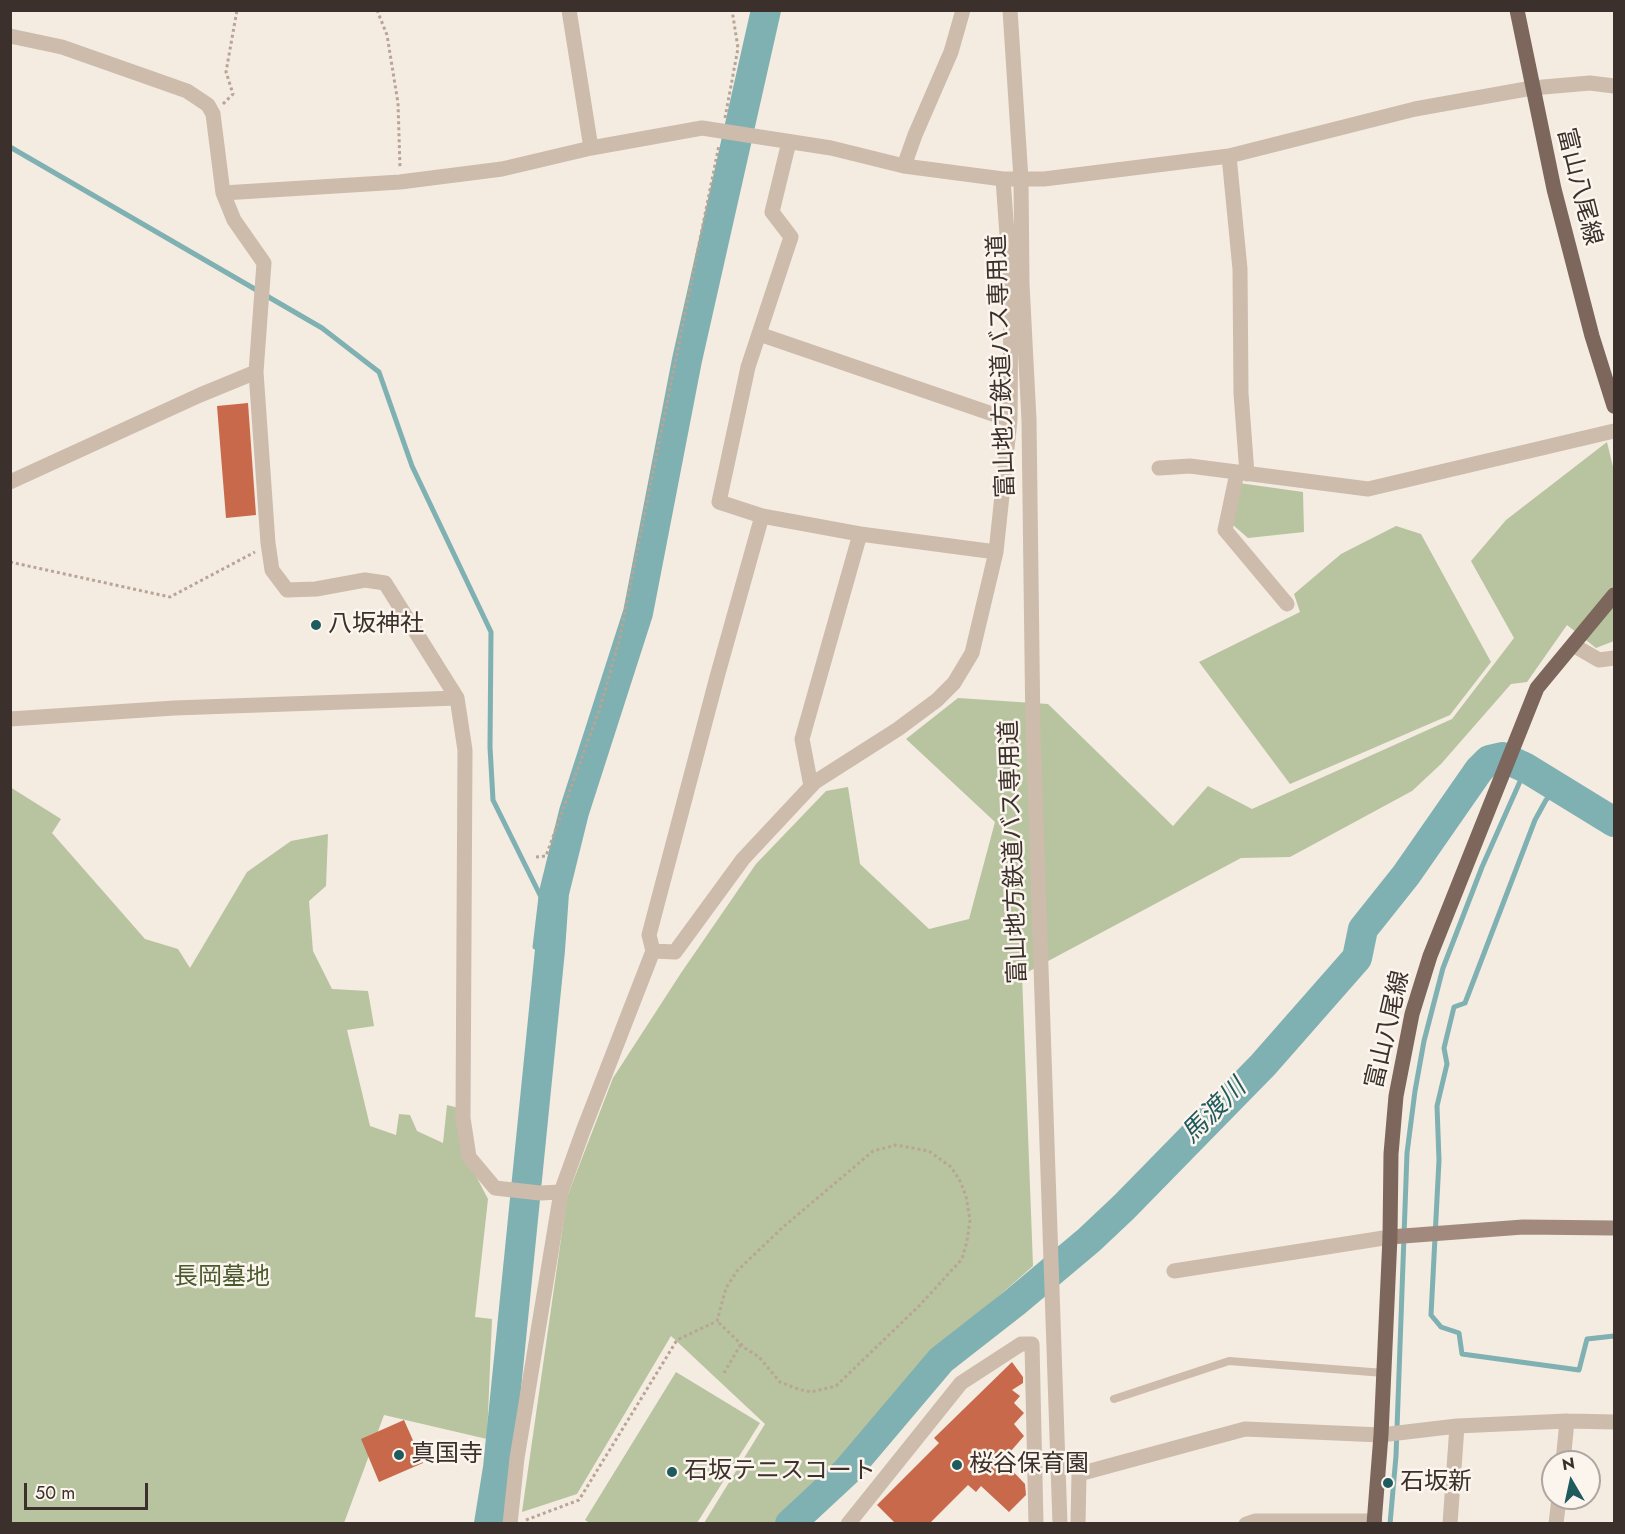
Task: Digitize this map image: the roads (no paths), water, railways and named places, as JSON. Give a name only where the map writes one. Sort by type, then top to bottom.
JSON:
[{"type":"main road","name":"富山八尾線","points":[[1517,10],[1554,189],[1592,336],[1614,406]]},
{"type":"main road","name":"富山八尾線","points":[[1374,1522],[1384,1373],[1391,1154],[1396,1096],[1412,1014],[1430,956],[1537,688],[1614,595]]},
{"type":"street","points":[[569,10],[591,148]]},
{"type":"street","points":[[904,166],[951,52],[963,10]]},
{"type":"street","name":"富山地方鉄道バス専用道","points":[[1010,10],[1021,179],[1022,284],[1029,420],[1033,733],[1060,1524]]},
{"type":"street","points":[[10,36],[62,47],[186,91],[208,105],[213,114],[222,193],[234,220],[264,264],[256,372],[268,546],[272,570],[287,590],[316,589],[365,580],[385,583],[457,698],[465,750],[463,1118],[469,1157],[495,1188],[540,1193],[561,1192]]},
{"type":"street","points":[[222,193],[400,182],[502,169],[591,148],[702,128],[831,148],[904,166],[1004,179],[1044,178],[1229,156],[1415,109],[1532,88],[1590,83],[1614,86]]},
{"type":"street","points":[[789,142],[772,212],[791,237],[748,367],[719,502],[762,516],[860,534],[996,552]]},
{"type":"street","points":[[1229,156],[1240,270],[1242,473],[1225,530],[1287,604]]},
{"type":"street","points":[[653,951],[675,952],[744,859],[811,786],[898,729],[937,700],[954,683],[972,652],[996,552],[1010,420],[1011,290],[1004,179]]},
{"type":"street","points":[[759,334],[1010,420]]},
{"type":"street","points":[[10,482],[200,395],[256,372]]},
{"type":"street","points":[[1159,468],[1190,466],[1368,489],[1614,431]]},
{"type":"street","points":[[510,1524],[517,1458],[561,1192],[653,951],[649,935],[762,516]]},
{"type":"street","points":[[811,786],[802,739],[860,534]]},
{"type":"street","points":[[1573,645],[1599,660],[1614,658]]},
{"type":"street","points":[[10,719],[174,708],[457,698]]},
{"type":"street","points":[[1174,1271],[1390,1236],[1523,1227],[1614,1228]]},
{"type":"street","points":[[848,1524],[961,1383],[1022,1344],[1032,1344],[1036,1524]]},
{"type":"street","points":[[1078,1524],[1079,1474],[1245,1429],[1381,1436],[1457,1426],[1567,1421],[1614,1422]]},
{"type":"street","points":[[1564,1450],[1567,1421]]},
{"type":"street","points":[[1450,1524],[1457,1426]]},
{"type":"street","points":[[1252,1523],[1374,1522]]},
{"type":"lane","points":[[1114,1399],[1229,1361],[1384,1373]]},
{"type":"waterway","points":[[489,1524],[498,1468],[554,893],[574,812],[638,613],[687,360],[766,10]]},
{"type":"waterway","points":[[10,147],[322,328],[379,372],[412,466],[491,632],[490,747],[493,800],[541,897],[535,947],[550,950]]},
{"type":"waterway","name":"馬渡川","points":[[790,1524],[847,1471],[941,1360],[1089,1240],[1263,1065],[1357,958],[1363,929],[1406,875],[1479,770],[1489,760],[1502,757],[1526,768],[1614,822]]},
{"type":"waterway","points":[[1390,1524],[1396,1456],[1407,1153],[1415,1091],[1424,1041],[1443,968],[1482,867],[1526,768]]},
{"type":"waterway","points":[[1558,788],[1546,800],[1535,820],[1465,1003],[1454,1007],[1444,1048],[1447,1064],[1437,1106],[1439,1160],[1431,1315],[1441,1327],[1459,1333],[1462,1354],[1579,1370],[1587,1339],[1614,1336]]},
{"type":"place","name":"八坂神社","points":[[316,625]]},
{"type":"place","name":"真国寺","points":[[399,1455]]},
{"type":"place","name":"桜谷保育園","points":[[957,1465]]},
{"type":"place","name":"石坂テニスコート","points":[[672,1472]]},
{"type":"place","name":"石坂新","points":[[1388,1483]]},
{"type":"park label","name":"長岡墓地","points":[[222,1278]]}]
